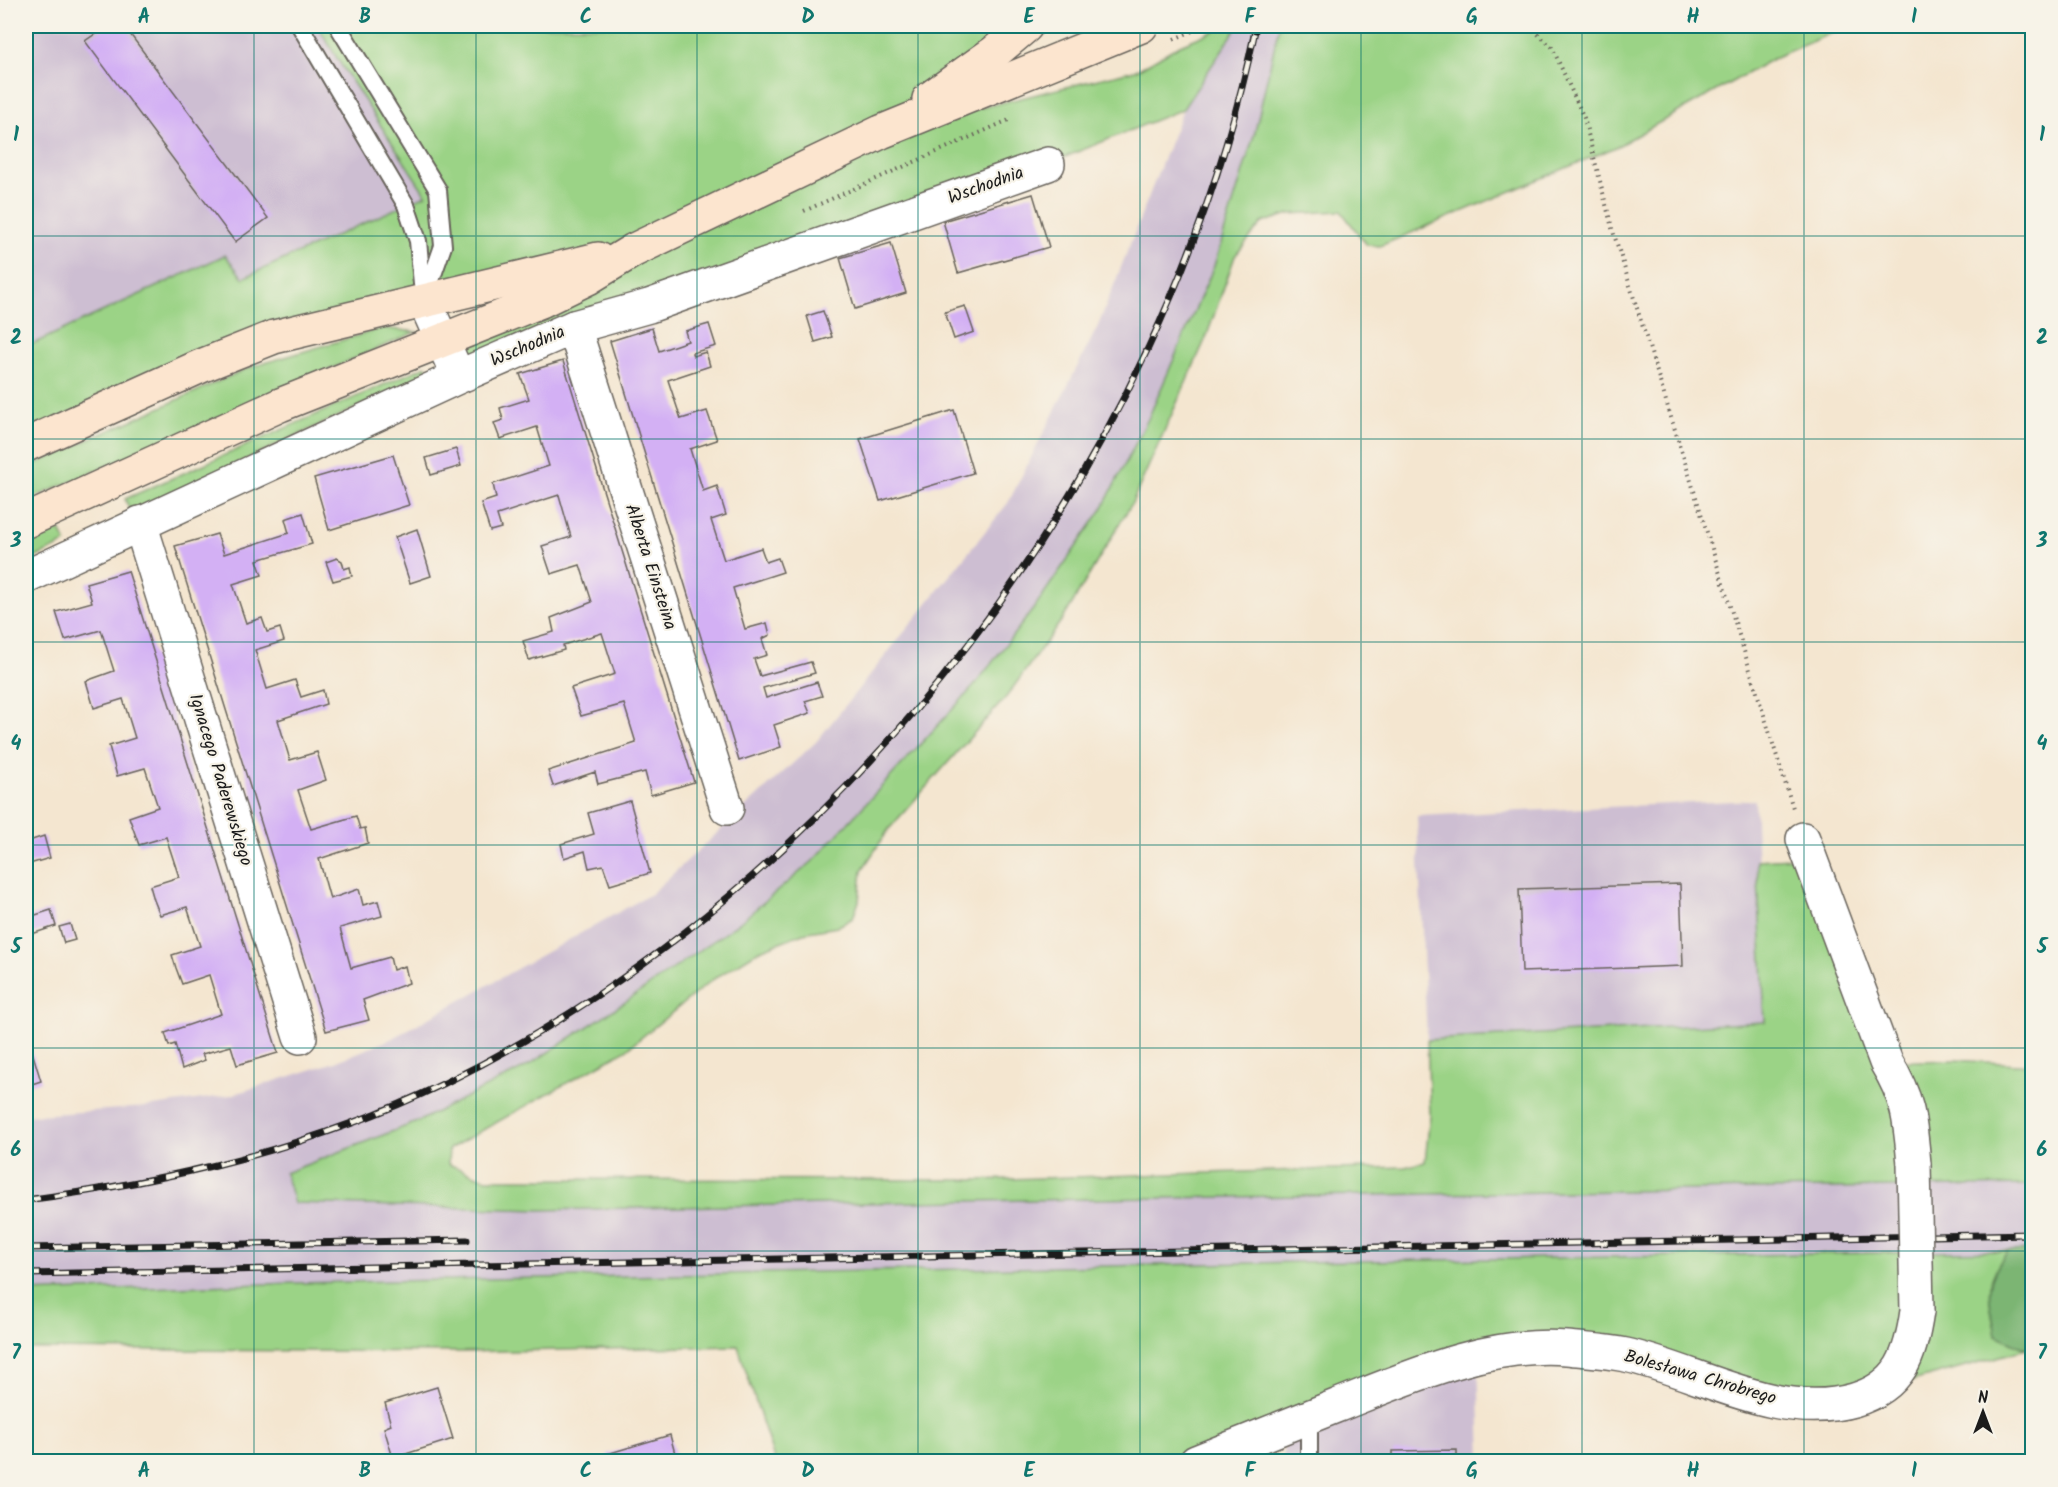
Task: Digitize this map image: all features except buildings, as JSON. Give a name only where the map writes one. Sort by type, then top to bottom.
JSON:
[{"type":"street","name":"Wschodnia","points":[[881,132],[995,52],[1026,26]]},
{"type":"street","name":"Wschodnia","points":[[26,521],[280,405],[541,301],[588,278],[634,250],[881,132],[1141,26]]},
{"type":"street","name":"Wschodnia","points":[[26,577],[458,377],[574,327],[650,306],[1048,164]]},
{"type":"street","name":"Wschodnia","points":[[26,445],[201,366],[273,337],[634,250]]},
{"type":"street","points":[[424,300],[458,377]]},
{"type":"street","name":"Alberta Einsteina","points":[[574,327],[727,808]]},
{"type":"street","name":"Ignacego Paderewskiego","points":[[140,523],[300,1037]]},
{"type":"street","name":"Bolesława Chrobrego","points":[[1197,1461],[1453,1363],[1514,1350],[1564,1348],[1625,1354],[1765,1399],[1828,1404],[1854,1400],[1873,1392],[1891,1380],[1908,1358],[1917,1311],[1914,1164],[1910,1112],[1899,1084],[1886,1062],[1803,838]]},
{"type":"lane","points":[[300,26],[406,205],[418,241],[424,300]]},
{"type":"lane","points":[[338,26],[438,190],[443,246],[424,300]]},
{"type":"lane","points":[[1309,1417],[1309,1461]]},
{"type":"path","points":[[1170,41],[1204,26]]},
{"type":"path","points":[[1529,26],[1552,47],[1584,118],[1612,228],[1771,743],[1803,838]]},
{"type":"path","points":[[800,213],[1013,118]]},
{"type":"shaded area","points":[[26,26],[318,26],[427,195],[243,278],[224,255],[26,347]]},
{"type":"shaded area","points":[[1238,26],[1279,26],[1255,132],[1214,266],[1148,419],[1102,509],[1034,608],[974,686],[813,861],[739,923],[624,1003],[524,1068],[417,1122],[285,1173],[294,1203],[540,1210],[962,1201],[2032,1185],[2032,1250],[1299,1262],[297,1283],[26,1292],[26,1116],[146,1107],[231,1095],[335,1062],[391,1039],[651,894],[816,742],[1008,503],[1098,326],[1183,109]]},
{"type":"shaded area","points":[[1755,800],[1765,1022],[1427,1040],[1417,816]]},
{"type":"shaded area","points":[[1478,1357],[1481,1461],[1284,1461],[1283,1427]]},
{"type":"green space","points":[[318,26],[1026,26],[883,132],[1139,69],[1180,45],[1226,26],[1238,26],[1183,109],[1048,164],[458,377],[442,342],[588,278],[311,326],[26,445],[26,347],[225,255],[243,278],[426,195]]},
{"type":"green space","points":[[1279,26],[1848,26],[1778,56],[1616,147],[1380,246],[1367,245],[1341,211],[1289,214],[1262,223],[1235,256],[1206,338],[1132,503],[1066,614],[1007,696],[889,829],[862,870],[859,901],[853,918],[837,927],[803,933],[760,950],[712,980],[626,1050],[449,1149],[448,1164],[485,1179],[975,1180],[1405,1167],[1425,1162],[1430,1115],[1427,1040],[1765,1022],[1757,860],[1810,857],[1886,1062],[1955,1060],[2032,1065],[2032,1185],[962,1201],[540,1210],[294,1203],[285,1173],[417,1122],[524,1068],[624,1003],[739,923],[813,861],[974,686],[1034,608],[1102,509],[1148,419],[1214,266],[1255,132]]},
{"type":"green space","points":[[383,328],[416,332],[26,501],[26,468],[248,368]]},
{"type":"green space","points":[[426,366],[431,373],[131,513],[125,499]]},
{"type":"green space","points":[[60,530],[66,543],[26,562],[26,545]]},
{"type":"green space","points":[[2032,1250],[2032,1346],[2026,1349],[1996,1335],[1990,1291],[1994,1273],[2008,1251]]},
{"type":"green space","points":[[2008,1251],[1991,1282],[1991,1310],[1996,1335],[2026,1349],[1873,1392],[1854,1400],[1514,1350],[1196,1461],[775,1462],[738,1346],[464,1352],[26,1349],[26,1292],[297,1283],[1299,1262]]},
{"type":"railway","points":[[26,1200],[134,1183],[240,1159],[344,1126],[445,1083],[592,999],[730,896],[855,777],[968,644],[1066,501],[1148,348],[1212,189],[1256,26]]},
{"type":"railway","points":[[26,1274],[2032,1234]]},
{"type":"railway","points":[[26,1248],[467,1240]]}]
